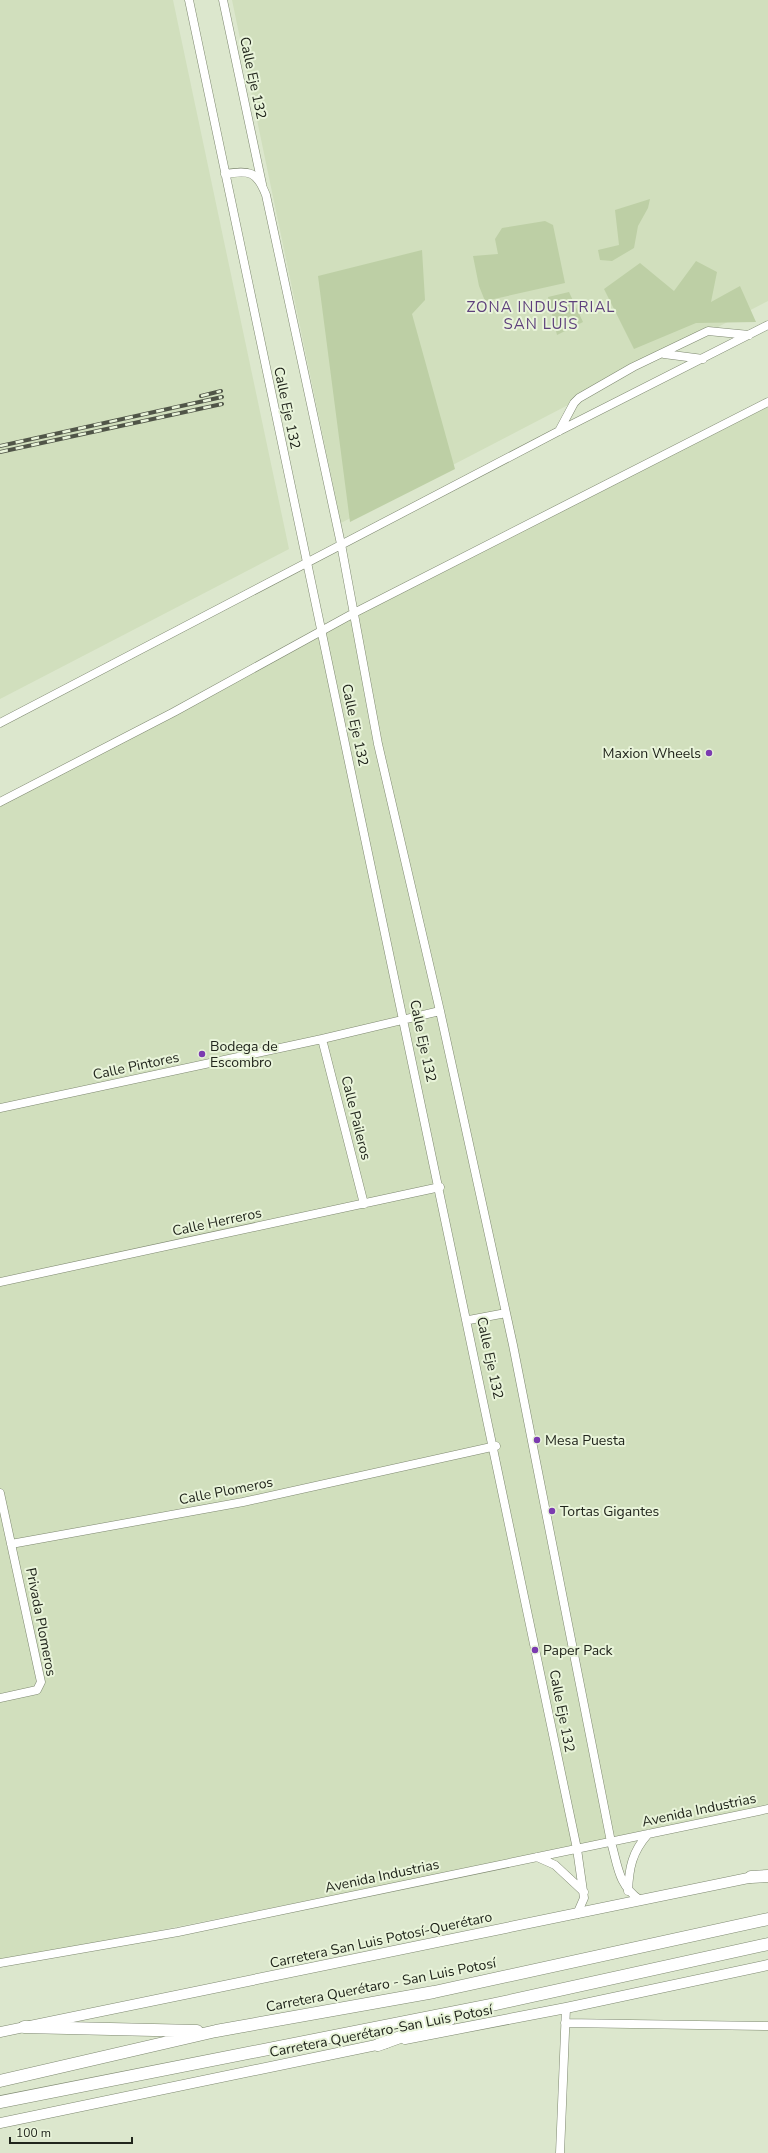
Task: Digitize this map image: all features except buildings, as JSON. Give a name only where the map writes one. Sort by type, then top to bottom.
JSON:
[{"type":"highway","points":[[752,1877],[768,1875]]},
{"type":"highway","name":"Carretera Querétaro - San Luis Potosí","points":[[0,2080],[216,2031],[434,1992],[768,1919]]},
{"type":"highway","points":[[0,2102],[491,2005],[768,1944]]},
{"type":"highway","points":[[378,2045],[491,2005]]},
{"type":"highway","points":[[24,2027],[216,2031]]},
{"type":"main road","name":"Carretera San Luis Potosí-Querétaro","points":[[0,2032],[752,1877]]},
{"type":"main road","name":"Carretera Querétaro-San Luis Potosí","points":[[0,2124],[768,1965]]},
{"type":"street","name":"Calle Eje 132","points":[[189,0],[307,562],[496,1446],[577,1849],[584,1892],[584,1898],[577,1914]]},
{"type":"street","name":"Calle Eje 132","points":[[223,0],[341,544],[378,744],[440,1011],[506,1313],[611,1842],[620,1877],[628,1892]]},
{"type":"street","points":[[225,174],[244,171],[254,176],[262,185]]},
{"type":"street","points":[[0,723],[559,431],[768,326]]},
{"type":"street","points":[[559,431],[574,403],[579,398],[633,367],[664,354],[708,331],[750,335]]},
{"type":"street","points":[[664,354],[703,359]]},
{"type":"street","points":[[0,802],[174,712],[354,614],[768,402]]},
{"type":"street","name":"Calle Pintores","points":[[0,1108],[322,1040],[440,1011]]},
{"type":"street","name":"Calle Paileros","points":[[322,1040],[364,1204]]},
{"type":"street","name":"Calle Herreros","points":[[0,1282],[364,1204],[440,1186]]},
{"type":"street","points":[[469,1320],[506,1313]]},
{"type":"street","name":"Calle Plomeros","points":[[11,1544],[243,1502],[496,1446]]},
{"type":"street","points":[[0,1492],[11,1544]]},
{"type":"street","name":"Privada Plomeros","points":[[0,1698],[37,1690],[41,1682],[11,1544]]},
{"type":"street","name":"Avenida Industrias","points":[[0,1964],[178,1932],[768,1809]]},
{"type":"street","points":[[640,1900],[628,1892],[628,1871],[633,1855],[648,1834]]},
{"type":"street","points":[[537,1857],[554,1866],[584,1892]]},
{"type":"street","points":[[560,2153],[566,2008]]},
{"type":"street","points":[[565,2023],[768,2026]]},
{"type":"shaded area","points":[[0,0],[173,0],[289,549],[0,699]]},
{"type":"shaded area","points":[[232,0],[768,0],[768,301],[341,523]]},
{"type":"shaded area","points":[[650,199],[648,208],[638,226],[634,248],[612,261],[600,260],[598,250],[619,245],[615,210]]},
{"type":"shaded area","points":[[545,221],[553,225],[565,283],[485,301],[479,286],[473,256],[498,254],[495,239],[502,228]]},
{"type":"shaded area","points":[[422,250],[425,300],[412,314],[455,469],[350,522],[318,276]]},
{"type":"shaded area","points":[[696,261],[717,272],[711,302],[740,286],[756,322],[696,323],[634,349],[604,289],[640,263],[674,291]]},
{"type":"shaded area","points":[[569,292],[583,322],[557,335],[548,297]]},
{"type":"shaded area","points":[[768,400],[768,1804],[566,1849],[0,1962],[0,802]]},
{"type":"railway","points":[[201,396],[221,391]]},
{"type":"railway","points":[[0,446],[222,397]]},
{"type":"railway","points":[[0,452],[222,404]]},
{"type":"place","name":"Maxion Wheels","points":[[709,753]]},
{"type":"place","name":"Bodega de Escombro","points":[[202,1054]]},
{"type":"place","name":"Mesa Puesta","points":[[537,1440]]},
{"type":"place","name":"Tortas Gigantes","points":[[552,1511]]},
{"type":"place","name":"Paper Pack","points":[[535,1650]]},
{"type":"district","name":"ZONA INDUSTRIAL SAN LUIS","points":[[541,316]]}]
